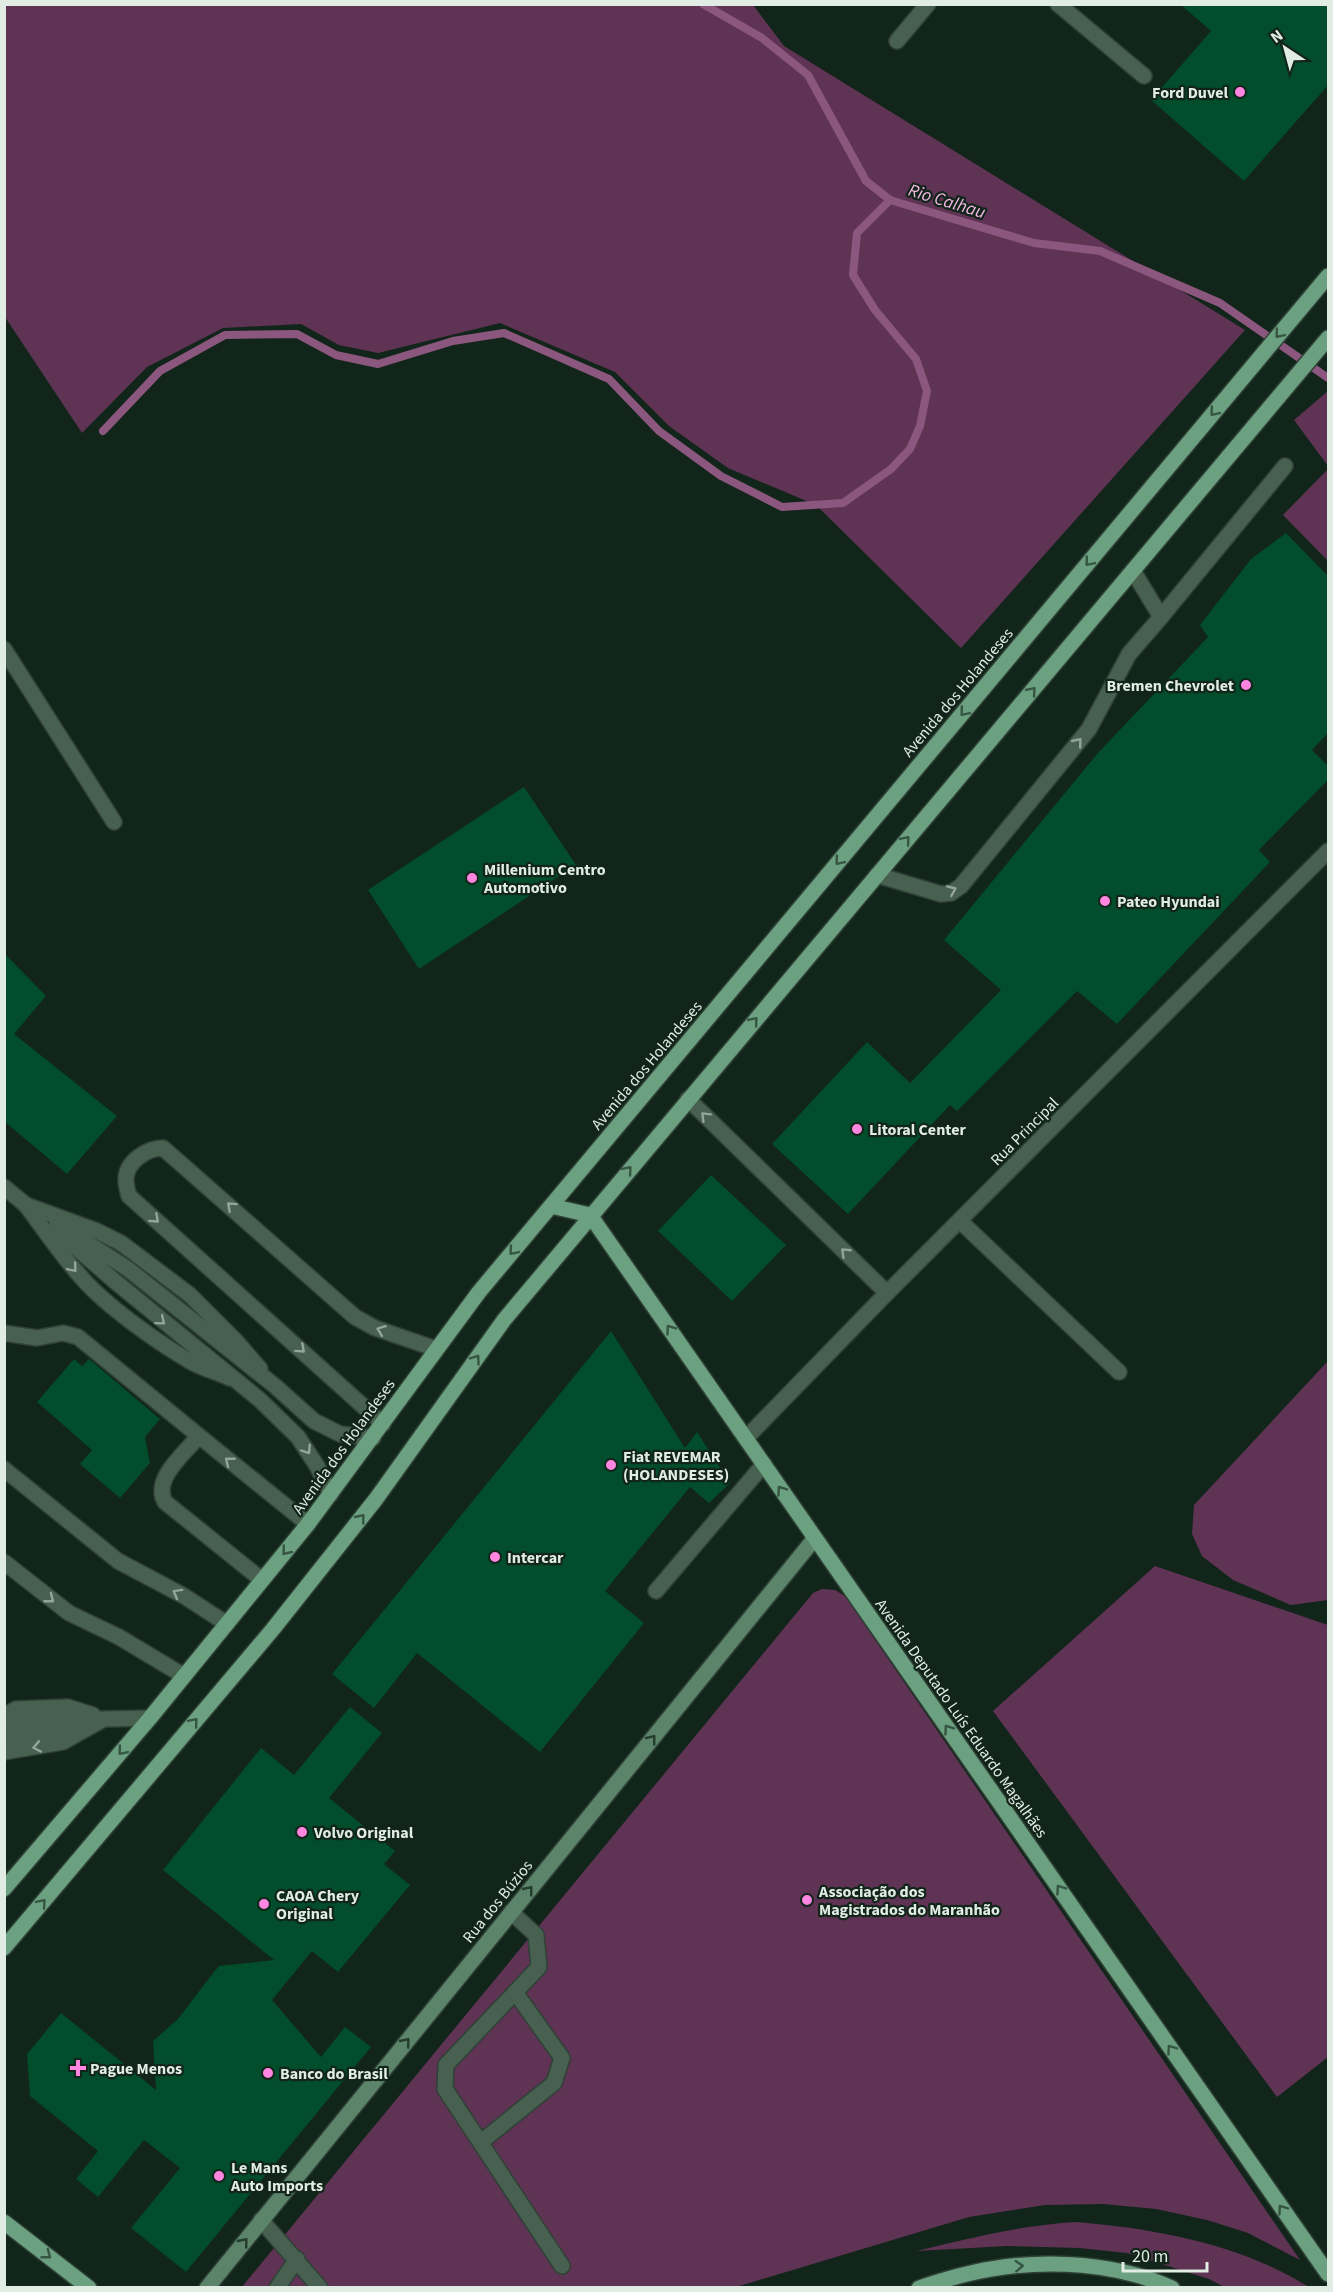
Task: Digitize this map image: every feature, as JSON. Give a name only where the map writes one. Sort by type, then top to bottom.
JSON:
[{"type":"main road","name":"Avenida dos Holandeses","points":[[4,1889],[150,1718],[332,1494],[479,1292],[1329,276]]},
{"type":"main road","points":[[4,1948],[287,1610],[376,1499],[504,1320],[590,1215],[1329,338]]},
{"type":"main road","points":[[551,1206],[590,1215]]},
{"type":"main road","name":"Avenida Deputado Luís Eduardo Magalhães","points":[[590,1215],[1329,2274]]},
{"type":"main road","name":"Rua dos Búzios","points":[[207,2288],[815,1538]]},
{"type":"main road","points":[[4,2222],[89,2288]]},
{"type":"main road","points":[[919,2288],[962,2274],[992,2268],[1031,2265],[1100,2267],[1131,2274],[1172,2288]]},
{"type":"street","points":[[897,41],[928,4]]},
{"type":"street","points":[[1058,4],[1144,76]]},
{"type":"street","points":[[877,874],[940,894],[951,893],[961,886],[1089,729],[1129,654],[1286,466]]},
{"type":"street","points":[[1133,571],[1161,616]]},
{"type":"street","points":[[4,649],[114,822]]},
{"type":"street","name":"Rua Principal","points":[[746,1438],[887,1293],[1329,851]]},
{"type":"street","points":[[688,1099],[887,1293]]},
{"type":"street","points":[[382,1424],[129,1196],[126,1181],[129,1169],[144,1153],[153,1148],[163,1148],[355,1317],[375,1328],[436,1349]]},
{"type":"street","points":[[4,1187],[260,1400],[298,1437],[332,1494]]},
{"type":"street","points":[[26,1204],[128,1269],[275,1386],[314,1421],[340,1434],[372,1438]]},
{"type":"street","points":[[26,1204],[84,1281],[130,1320],[189,1360],[235,1380]]},
{"type":"street","points":[[26,1204],[97,1231],[121,1243],[190,1295],[235,1340],[275,1386]]},
{"type":"street","points":[[960,1221],[1119,1372]]},
{"type":"street","points":[[4,1333],[37,1338],[63,1333],[78,1337],[308,1524]]},
{"type":"street","points":[[199,1437],[163,1480],[161,1495],[165,1502],[262,1580]]},
{"type":"street","points":[[656,1591],[764,1464]]},
{"type":"street","points":[[4,1469],[118,1561],[184,1596],[227,1624]]},
{"type":"street","points":[[4,1562],[69,1613],[126,1641],[184,1676]]},
{"type":"street","points":[[4,1716],[16,1709],[68,1707],[105,1719]]},
{"type":"street","points":[[4,1725],[15,1721],[150,1718]]},
{"type":"street","points":[[4,1737],[57,1731],[105,1719]]},
{"type":"street","points":[[4,1752],[63,1742],[105,1719]]},
{"type":"street","points":[[511,1912],[536,1935],[539,1967],[446,2065],[446,2089],[562,2266]]},
{"type":"street","points":[[480,2142],[554,2083],[562,2058],[515,1992]]},
{"type":"street","points":[[261,2220],[320,2288]]},
{"type":"street","points":[[277,2288],[297,2259]]},
{"type":"shaded area","points":[[4,5],[753,5],[784,46],[1245,330],[961,648],[816,505],[728,468],[669,426],[615,372],[500,323],[378,353],[339,345],[301,324],[223,328],[147,367],[82,433],[5,317]]},
{"type":"shaded area","points":[[1328,391],[1328,466],[1294,420]]},
{"type":"shaded area","points":[[1328,469],[1328,561],[1283,515]]},
{"type":"shaded area","points":[[1328,1361],[1328,1600],[1291,1605],[1233,1580],[1202,1556],[1192,1534],[1194,1505]]},
{"type":"shaded area","points":[[1155,1566],[1328,1625],[1328,2057],[1277,2097],[993,1711]]},
{"type":"shaded area","name":"Associação dos Magistrados do Maranhão","points":[[822,1589],[835,1590],[845,1596],[1300,2260],[1248,2233],[1207,2220],[1156,2209],[1103,2204],[1045,2205],[969,2217],[736,2287],[241,2288],[813,1593]]},
{"type":"shaded area","points":[[1077,2222],[1167,2234],[1226,2249],[1283,2272],[1309,2287],[1224,2287],[1209,2279],[1127,2253],[1079,2248],[1007,2246],[917,2251],[1016,2229]]},
{"type":"building","name":"Ford Duvel","points":[[1180,4],[1329,4],[1329,84],[1244,181],[1151,100],[1211,31]]},
{"type":"building","points":[[1286,533],[1329,577],[1329,732],[1312,750],[1329,767],[1329,779],[1259,850],[1270,862],[1117,1024],[1077,991],[957,1111],[950,1105],[848,1214],[772,1144],[867,1042],[910,1083],[1001,990],[944,940],[1097,754],[1208,637],[1200,625],[1251,559]]},
{"type":"building","name":"Millenium Centro Automotivo","points":[[524,787],[576,865],[419,969],[368,890]]},
{"type":"building","points":[[4,953],[46,996],[14,1034],[117,1116],[67,1174],[4,1121]]},
{"type":"building","points":[[711,1175],[786,1245],[732,1301],[658,1231]]},
{"type":"building","points":[[611,1331],[685,1448],[697,1432],[730,1483],[709,1503],[690,1487],[605,1591],[644,1623],[540,1752],[417,1653],[374,1708],[332,1674]]},
{"type":"building","points":[[74,1359],[82,1366],[89,1359],[160,1419],[145,1437],[150,1463],[120,1498],[80,1464],[92,1450],[37,1402]]},
{"type":"building","points":[[350,1707],[382,1733],[329,1798],[395,1851],[384,1864],[410,1885],[338,1972],[312,1951],[272,2000],[321,2057],[345,2027],[371,2047],[186,2272],[131,2228],[180,2168],[144,2140],[98,2197],[76,2179],[98,2151],[30,2096],[27,2054],[61,2013],[156,2090],[153,2041],[178,2019],[219,1966],[274,1960],[163,1870],[261,1748],[294,1775]]},
{"type":"waterway","name":"Rio Calhau","points":[[703,4],[762,38],[808,75],[866,181],[890,200],[1034,243],[1100,251],[1220,303],[1328,378]]},
{"type":"waterway","points":[[103,431],[160,371],[225,335],[297,334],[336,355],[378,364],[453,341],[504,333],[609,379],[659,431],[721,476],[782,507],[843,503],[891,469],[910,449],[920,426],[927,391],[916,359],[875,310],[853,275],[857,233],[890,200]]},
{"type":"place","name":"Ford Duvel","points":[[1240,92]]},
{"type":"place","name":"Bremen Chevrolet","points":[[1246,685]]},
{"type":"place","name":"Millenium Centro Automotivo","points":[[472,878]]},
{"type":"place","name":"Pateo Hyundai","points":[[1105,901]]},
{"type":"place","name":"Litoral Center","points":[[857,1129]]},
{"type":"place","name":"Fiat REVEMAR (HOLANDESES)","points":[[611,1465]]},
{"type":"place","name":"Intercar","points":[[495,1557]]},
{"type":"place","name":"Volvo Original","points":[[302,1832]]},
{"type":"place","name":"Associação dos Magistrados do Maranhão","points":[[807,1900]]},
{"type":"place","name":"CAOA Chery Original","points":[[264,1904]]},
{"type":"place","name":"Pague Menos","points":[[78,2068]]},
{"type":"place","name":"Banco do Brasil","points":[[268,2073]]},
{"type":"place","name":"Le Mans Auto Imports","points":[[219,2176]]}]
